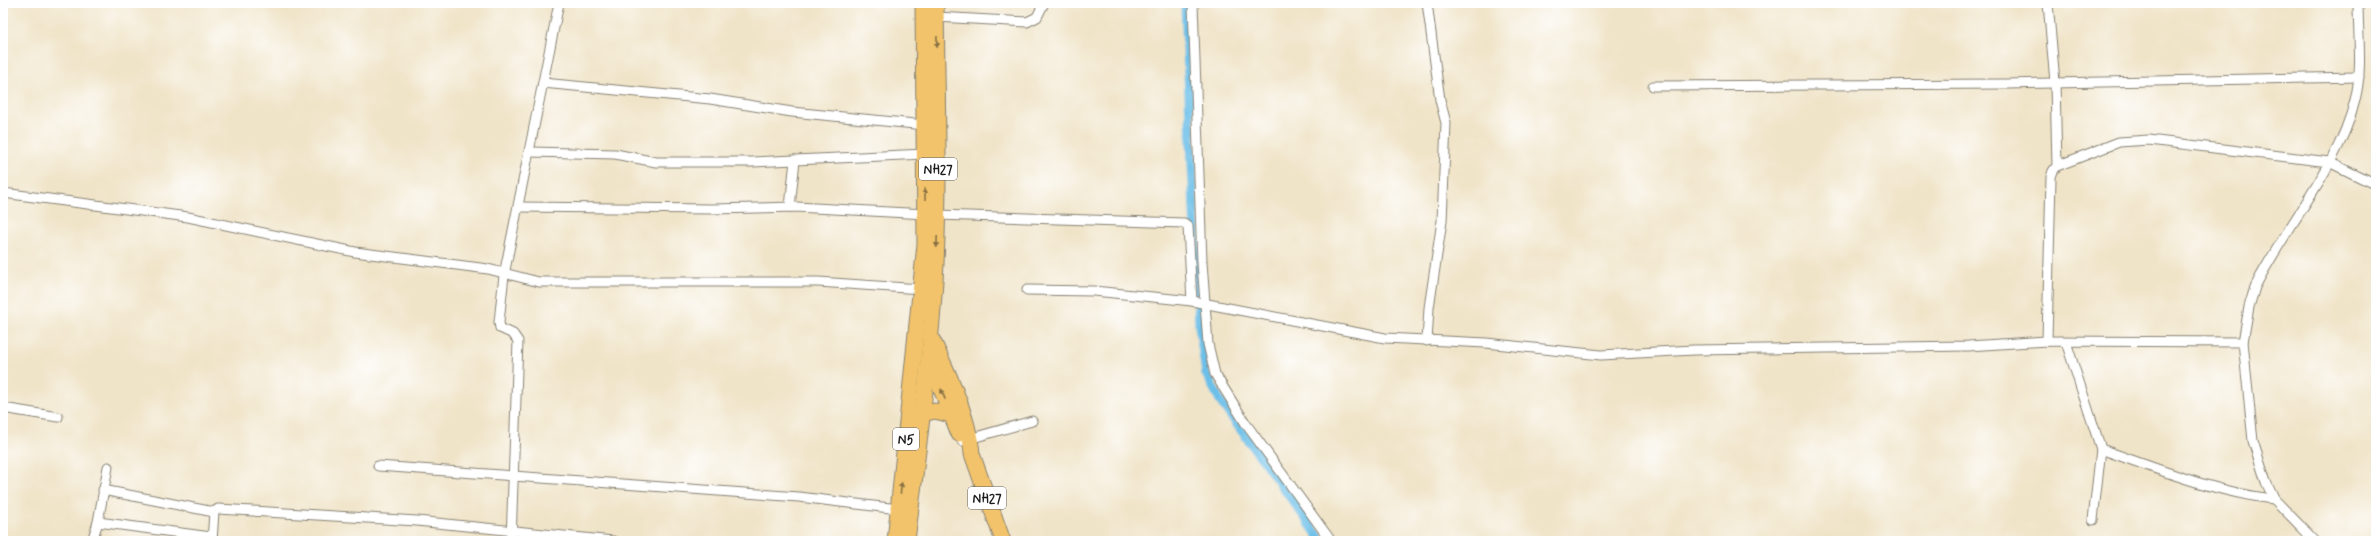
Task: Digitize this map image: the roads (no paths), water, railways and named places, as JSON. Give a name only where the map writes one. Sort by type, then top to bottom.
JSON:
[{"type":"highway","name":"NH27","points":[[923,3],[925,154],[932,215],[918,317],[928,357],[951,415],[966,440]]},
{"type":"highway","name":"NH27","points":[[936,10],[939,132],[923,336],[943,363],[966,440],[1003,541]]},
{"type":"highway","name":"N5","points":[[894,541],[923,336]]},
{"type":"highway","name":"N5","points":[[907,541],[928,357]]},
{"type":"highway","points":[[922,414],[935,411],[951,415]]},
{"type":"street","points":[[511,541],[512,474],[518,341],[513,334],[499,325],[504,275],[559,3]]},
{"type":"street","points":[[936,10],[1027,22],[1037,17],[1044,3]]},
{"type":"street","points":[[1194,3],[1205,303],[1208,344],[1215,374],[1246,424],[1331,541]]},
{"type":"street","points":[[1427,3],[1440,100],[1446,123],[1442,221],[1429,308],[1427,341]]},
{"type":"street","points":[[2048,3],[2055,82],[2058,166]]},
{"type":"street","points":[[2315,541],[2274,499],[2266,482],[2253,441],[2243,342],[2249,307],[2255,287],[2329,162],[2348,120],[2355,100],[2359,77],[2358,3]]},
{"type":"street","points":[[1653,86],[1769,87],[2359,77]]},
{"type":"street","points":[[543,83],[710,99],[792,112],[925,125]]},
{"type":"street","points":[[2047,341],[2051,177],[2053,171],[2058,166],[2119,142],[2134,139],[2329,162],[2376,185]]},
{"type":"street","points":[[530,152],[615,154],[656,162],[795,160],[925,154]]},
{"type":"street","points":[[790,208],[795,160]]},
{"type":"street","points":[[3,193],[188,217],[355,252],[488,269],[504,275],[539,282],[818,282],[921,289]]},
{"type":"street","points":[[518,206],[712,209],[790,208],[960,215],[1032,220],[1184,223],[1188,226],[1192,301]]},
{"type":"street","points":[[1027,290],[1094,291],[1192,301],[1385,338],[1486,343],[1601,355],[1694,350],[1968,346],[2047,341],[2243,342]]},
{"type":"street","points":[[2066,342],[2100,449],[2093,520]]},
{"type":"street","points":[[3,408],[58,417]]},
{"type":"street","points":[[966,440],[1032,421]]},
{"type":"street","points":[[2100,449],[2195,480],[2259,497],[2274,499]]},
{"type":"street","points":[[378,466],[512,474],[799,497],[898,509]]},
{"type":"street","points":[[92,541],[98,522],[108,467]]},
{"type":"street","points":[[103,490],[214,512],[218,509],[400,520],[613,541]]},
{"type":"street","points":[[98,522],[212,539],[214,512]]},
{"type":"waterway","points":[[1185,3],[1199,325],[1206,374],[1222,404],[1322,541]]}]
